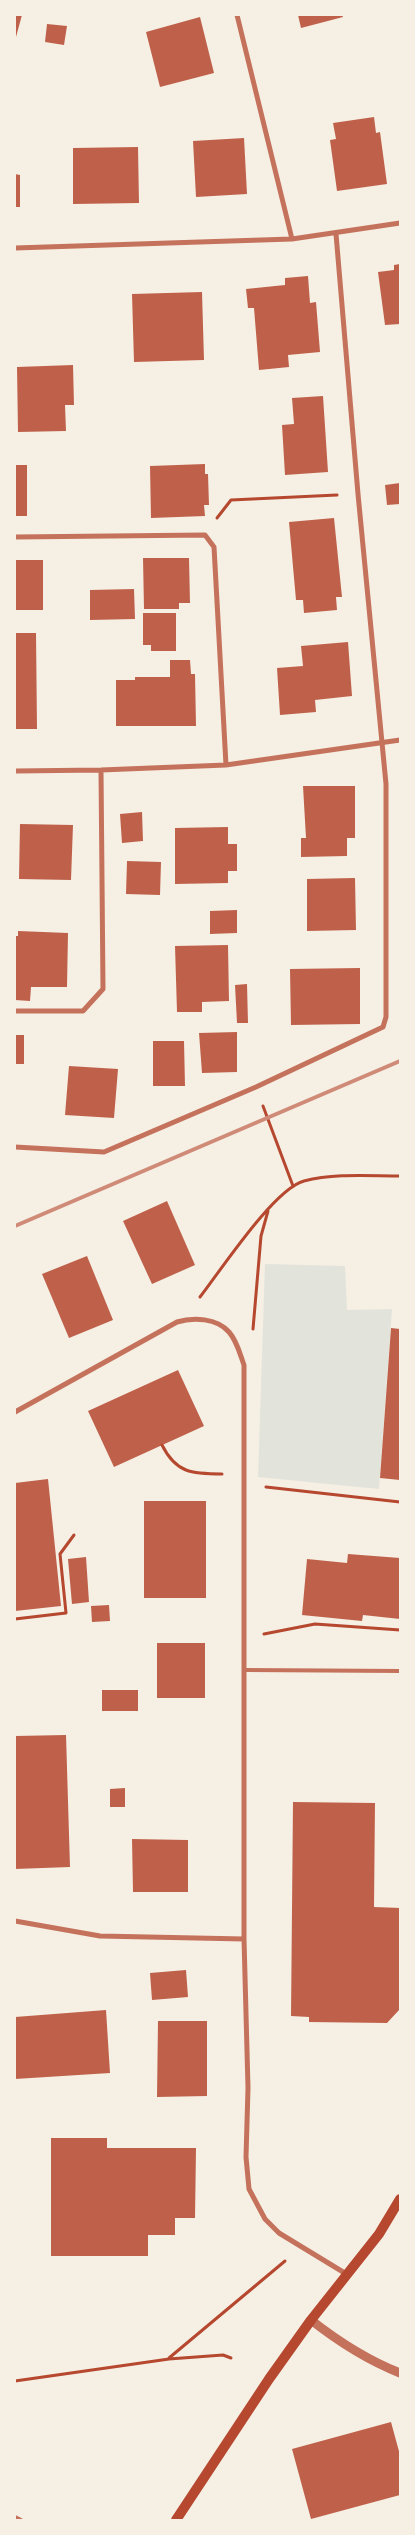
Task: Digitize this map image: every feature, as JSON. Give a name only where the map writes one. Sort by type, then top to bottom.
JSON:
[{"type":"main road","points":[[176,2520],[269,2379],[311,2320],[379,2234],[400,2199]]},
{"type":"street","points":[[237,15],[292,238]]},
{"type":"street","points":[[15,248],[292,238],[336,234],[400,223]]},
{"type":"street","points":[[15,1147],[104,1152],[256,1087],[383,1027],[386,1017],[386,784],[358,494],[336,234]]},
{"type":"street","points":[[15,537],[205,535],[214,547],[226,765]]},
{"type":"street","points":[[15,771],[226,765],[400,740]]},
{"type":"street","points":[[15,1011],[83,1011],[103,989],[101,770]]},
{"type":"street","points":[[15,1412],[177,1322],[190,1318],[210,1321],[229,1331],[244,1365],[246,1670],[244,1938],[248,2088],[246,2157],[250,2189],[265,2219],[279,2233],[348,2275]]},
{"type":"street","points":[[15,1921],[100,1936],[244,1938]]},
{"type":"street","points":[[311,2320],[338,2342],[362,2356],[400,2373]]},
{"type":"lane","points":[[246,1670],[400,1671]]},
{"type":"lane","points":[[15,2516],[21,2520]]},
{"type":"path","points":[[205,535],[231,500],[358,494]]},
{"type":"path","points":[[256,1087],[293,1186]]},
{"type":"path","points":[[190,1318],[197,1300],[268,1208],[293,1186],[304,1181],[352,1175],[400,1176]]},
{"type":"path","points":[[244,1365],[253,1333],[261,1236],[268,1208]]},
{"type":"path","points":[[162,1445],[168,1458],[179,1468],[190,1472],[245,1474]]},
{"type":"path","points":[[245,1485],[400,1502]]},
{"type":"path","points":[[15,1619],[66,1613],[60,1554],[74,1535]]},
{"type":"path","points":[[245,1638],[315,1624],[400,1630]]},
{"type":"path","points":[[169,2359],[276,2270],[298,2245]]},
{"type":"path","points":[[15,2380],[169,2359],[223,2355],[231,2358]]},
{"type":"shaded area","points":[[265,1264],[345,1266],[347,1310],[392,1309],[379,1489],[258,1477]]},
{"type":"building","points":[[15,15],[22,15],[16,37],[15,37]]},
{"type":"building","points":[[298,15],[342,15],[343,17],[301,28]]},
{"type":"building","points":[[200,17],[214,73],[160,87],[146,32]]},
{"type":"building","points":[[47,24],[67,26],[64,45],[45,42]]},
{"type":"building","points":[[374,117],[376,133],[380,132],[387,184],[337,191],[330,140],[336,139],[333,123]]},
{"type":"building","points":[[244,138],[247,194],[196,197],[193,141]]},
{"type":"building","points":[[138,147],[139,203],[73,204],[73,148]]},
{"type":"building","points":[[15,174],[20,175],[20,207],[15,207]]},
{"type":"building","points":[[400,264],[400,324],[385,325],[378,272],[394,270],[394,265]]},
{"type":"building","points":[[308,276],[310,303],[316,302],[320,352],[288,355],[289,367],[259,370],[254,308],[248,308],[246,289],[285,285],[285,278]]},
{"type":"building","points":[[202,292],[204,360],[134,362],[132,294]]},
{"type":"building","points":[[73,365],[74,405],[65,405],[66,431],[18,432],[17,367]]},
{"type":"building","points":[[323,396],[328,472],[285,475],[282,425],[294,424],[292,398]]},
{"type":"building","points":[[205,464],[205,474],[208,474],[209,505],[204,505],[205,516],[151,518],[150,466]]},
{"type":"building","points":[[15,465],[27,465],[27,516],[15,516]]},
{"type":"building","points":[[400,483],[400,504],[387,505],[385,485]]},
{"type":"building","points":[[334,518],[342,597],[336,597],[337,610],[304,613],[303,600],[296,600],[289,522]]},
{"type":"building","points":[[143,558],[189,558],[190,603],[179,603],[179,609],[144,609]]},
{"type":"building","points":[[15,560],[43,560],[43,610],[15,610]]},
{"type":"building","points":[[134,589],[135,619],[90,620],[90,590]]},
{"type":"building","points":[[143,613],[176,613],[176,651],[151,651],[151,645],[143,645]]},
{"type":"building","points":[[15,633],[36,633],[37,729],[15,729]]},
{"type":"building","points":[[348,642],[352,696],[315,700],[316,712],[280,715],[277,668],[303,666],[301,646]]},
{"type":"building","points":[[170,660],[190,660],[191,674],[195,674],[196,726],[116,726],[116,680],[135,680],[135,677],[170,677]]},
{"type":"building","points":[[303,786],[355,786],[355,838],[347,838],[347,856],[301,857],[301,838],[306,838]]},
{"type":"building","points":[[142,812],[143,841],[122,843],[120,814]]},
{"type":"building","points":[[20,824],[73,825],[71,880],[19,879]]},
{"type":"building","points":[[228,827],[228,844],[237,844],[237,871],[228,871],[228,883],[175,884],[175,828]]},
{"type":"building","points":[[127,861],[161,862],[160,895],[126,894]]},
{"type":"building","points":[[355,878],[356,930],[307,931],[307,879]]},
{"type":"building","points":[[237,910],[237,933],[210,934],[210,911]]},
{"type":"building","points":[[18,931],[68,933],[67,987],[31,987],[30,1001],[15,1000],[15,936],[18,936]]},
{"type":"building","points":[[228,945],[229,1001],[202,1002],[202,1012],[177,1012],[175,946]]},
{"type":"building","points":[[360,968],[360,1024],[291,1025],[290,969]]},
{"type":"building","points":[[247,984],[248,1023],[237,1023],[235,985]]},
{"type":"building","points":[[237,1032],[237,1072],[202,1073],[199,1033]]},
{"type":"building","points":[[15,1035],[24,1035],[24,1064],[15,1064]]},
{"type":"building","points":[[153,1041],[184,1041],[185,1086],[153,1086]]},
{"type":"building","points":[[69,1066],[118,1069],[114,1118],[65,1115]]},
{"type":"building","points":[[167,1201],[195,1265],[152,1284],[123,1221]]},
{"type":"building","points":[[87,1256],[113,1320],[69,1338],[42,1274]]},
{"type":"building","points":[[391,1328],[400,1329],[400,1480],[380,1478]]},
{"type":"building","points":[[178,1370],[204,1426],[114,1467],[88,1411]]},
{"type":"building","points":[[48,1479],[61,1606],[15,1611],[15,1483]]},
{"type":"building","points":[[144,1501],[206,1501],[206,1598],[144,1598]]},
{"type":"building","points":[[348,1554],[400,1558],[400,1619],[363,1615],[362,1621],[302,1615],[307,1559],[347,1563]]},
{"type":"building","points":[[86,1557],[89,1602],[72,1604],[68,1559]]},
{"type":"building","points":[[109,1605],[110,1621],[92,1622],[91,1606]]},
{"type":"building","points":[[157,1643],[205,1643],[205,1698],[157,1698]]},
{"type":"building","points":[[102,1690],[138,1690],[138,1711],[102,1711]]},
{"type":"building","points":[[66,1735],[70,1867],[15,1869],[15,1736]]},
{"type":"building","points":[[125,1788],[125,1807],[110,1807],[110,1789]]},
{"type":"building","points":[[293,1802],[375,1803],[374,1907],[400,1908],[400,2009],[387,2023],[309,2022],[309,2017],[291,2016]]},
{"type":"building","points":[[132,1839],[188,1840],[188,1892],[133,1892]]},
{"type":"building","points":[[186,1970],[188,1997],[152,2000],[150,1973]]},
{"type":"building","points":[[106,2010],[110,2073],[15,2079],[15,2017]]},
{"type":"building","points":[[158,2021],[207,2021],[207,2096],[157,2097]]},
{"type":"building","points":[[51,2138],[107,2138],[107,2148],[196,2148],[195,2218],[175,2218],[175,2235],[148,2235],[148,2256],[51,2256]]},
{"type":"building","points":[[391,2422],[400,2455],[400,2495],[311,2519],[292,2449]]},
{"type":"railway","points":[[15,1226],[400,1061]]}]
